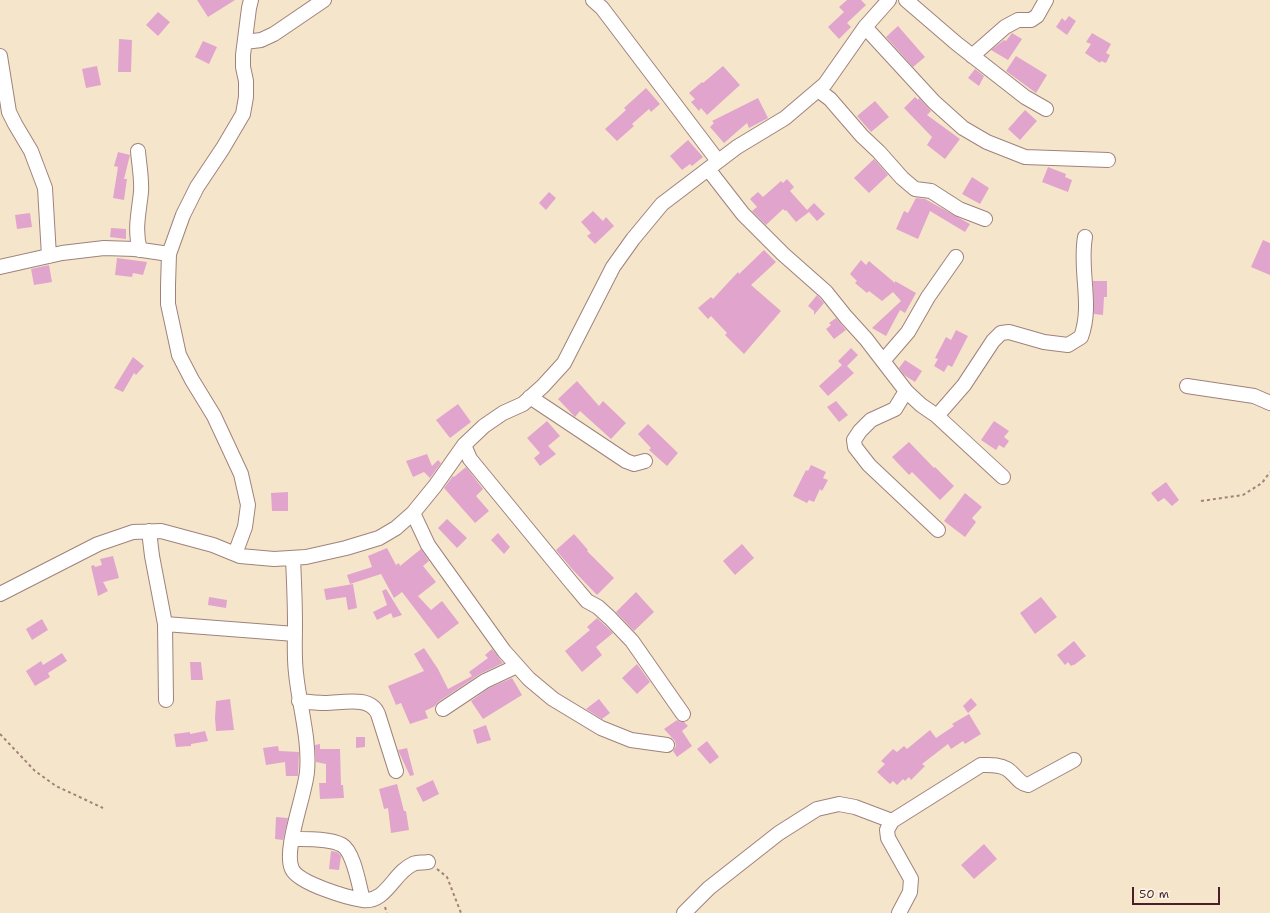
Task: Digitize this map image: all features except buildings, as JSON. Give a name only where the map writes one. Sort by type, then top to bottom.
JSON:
[{"type":"street","points":[[235,554],[245,527],[248,504],[241,474],[228,445],[214,416],[179,356],[168,304],[169,254],[183,215],[197,187],[223,148],[243,114],[246,97],[246,81],[243,68],[248,8],[251,0]]},
{"type":"street","points":[[245,42],[261,40],[274,34],[324,0]]},
{"type":"street","points":[[593,0],[602,8],[713,165],[743,214],[783,254],[826,292],[906,391],[921,405],[937,416],[1003,477]]},
{"type":"street","points":[[906,0],[972,56],[1025,97],[1046,109]]},
{"type":"street","points":[[972,56],[1005,27],[1018,20],[1031,20],[1036,16],[1046,0]]},
{"type":"street","points":[[0,594],[98,544],[133,532],[149,530],[161,531],[213,545],[240,556],[274,559],[306,557],[346,548],[379,538],[396,528],[413,513],[435,486],[464,445],[484,426],[503,413],[523,404],[543,386],[564,363],[613,267],[633,239],[662,204],[737,147],[785,118],[825,84],[865,26],[884,2]]},
{"type":"street","points":[[865,26],[934,102],[962,128],[987,142],[1025,157],[1108,160]]},
{"type":"street","points":[[0,56],[9,112],[31,151],[45,188],[50,256]]},
{"type":"street","points":[[818,90],[830,99],[862,136],[879,152],[902,178],[915,188],[931,191],[959,209],[985,219]]},
{"type":"street","points":[[138,151],[141,190],[136,226],[137,240],[140,250]]},
{"type":"street","points":[[937,416],[964,385],[993,341],[1001,333],[1009,332],[1044,342],[1068,345],[1081,337],[1086,317],[1083,249],[1085,237]]},
{"type":"street","points":[[0,267],[62,253],[104,248],[135,249],[169,254]]},
{"type":"street","points":[[883,361],[908,332],[928,297],[956,257]]},
{"type":"street","points":[[1187,386],[1254,396],[1270,403]]},
{"type":"street","points":[[906,391],[895,409],[871,420],[860,431],[854,440],[855,447],[869,464],[938,530]]},
{"type":"street","points":[[530,398],[626,461],[634,464],[645,461]]},
{"type":"street","points":[[464,445],[470,459],[579,592],[587,601],[598,607],[610,618],[632,641],[683,714]]},
{"type":"street","points":[[413,513],[428,545],[504,651],[529,679],[553,699],[600,728],[631,740],[667,745]]},
{"type":"street","points":[[149,530],[152,556],[165,624],[166,700]]},
{"type":"street","points":[[293,558],[296,671],[307,746],[307,772],[292,839],[289,862],[292,871],[297,876],[320,888],[363,900],[371,900],[380,895],[405,869],[414,864],[428,862]]},
{"type":"street","points":[[165,624],[295,634]]},
{"type":"street","points":[[443,709],[486,681],[517,666]]},
{"type":"street","points":[[300,701],[325,703],[356,701],[369,704],[378,714],[396,771]]},
{"type":"street","points":[[900,913],[910,892],[911,880],[888,838],[887,830],[892,821],[981,765],[993,764],[1007,769],[1024,784],[1028,785],[1074,760]]},
{"type":"street","points":[[684,913],[709,888],[778,834],[817,809],[839,804],[892,821]]},
{"type":"street","points":[[292,839],[316,839],[341,844],[346,848],[356,872],[363,900]]},
{"type":"path","points":[[1200,501],[1243,495],[1262,483],[1270,472]]},
{"type":"path","points":[[0,734],[35,771],[56,786],[103,808]]},
{"type":"path","points":[[428,862],[447,877],[460,913]]}]
